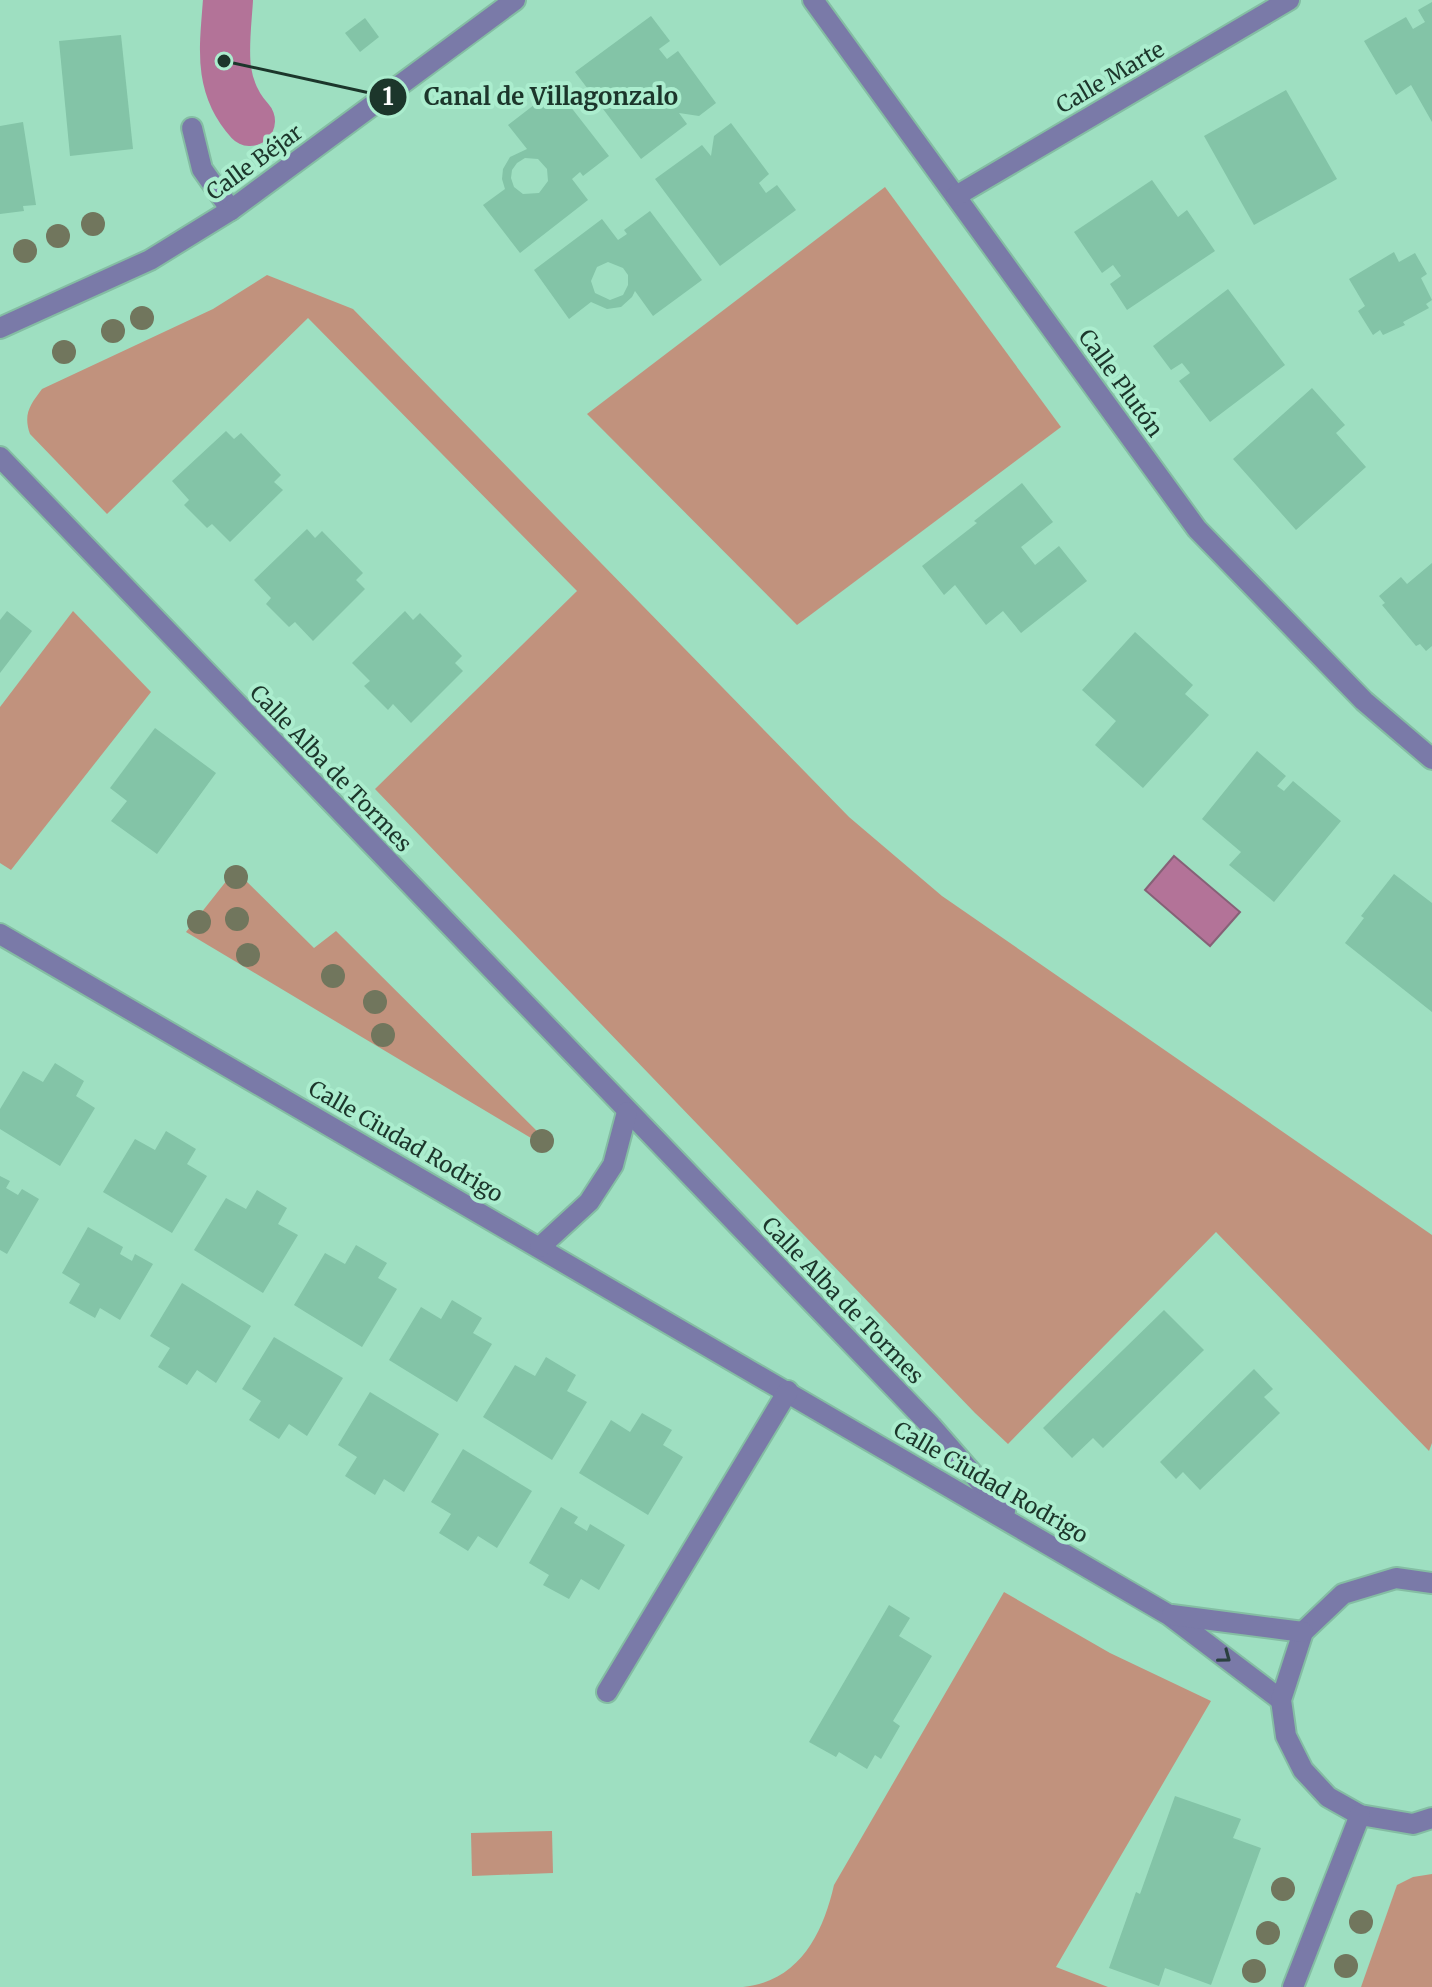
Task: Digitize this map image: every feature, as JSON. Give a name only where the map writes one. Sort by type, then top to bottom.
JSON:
[{"type":"street","name":"Calle Béjar","points":[[0,328],[150,260],[231,210],[515,0]]},
{"type":"street","name":"Calle Plutón","points":[[813,0],[1197,529],[1364,701],[1432,759]]},
{"type":"street","name":"Calle Marte","points":[[956,196],[1289,0]]},
{"type":"street","points":[[192,128],[202,169],[231,210]]},
{"type":"street","name":"Calle Alba de Tormes","points":[[0,457],[931,1426],[1019,1526]]},
{"type":"street","name":"Calle Ciudad Rodrigo","points":[[0,934],[1169,1615],[1281,1700]]},
{"type":"street","points":[[540,1247],[589,1202],[597,1190],[613,1165],[627,1112]]},
{"type":"street","points":[[607,1692],[788,1391]]},
{"type":"street","points":[[1432,1583],[1396,1578],[1343,1594],[1303,1632],[1281,1700],[1286,1736],[1303,1770],[1328,1797],[1360,1815],[1413,1824],[1432,1818]]},
{"type":"street","name":"Calle Ciudad Rodrigo","points":[[1169,1615],[1303,1632]]},
{"type":"street","points":[[1293,1987],[1360,1815]]},
{"type":"shaded area","points":[[885,187],[1061,427],[797,625],[587,414]]},
{"type":"shaded area","points":[[267,275],[353,309],[849,817],[942,896],[1432,1235],[1432,1443],[1429,1451],[1216,1232],[1008,1444],[975,1413],[375,789],[577,591],[308,318],[107,514],[30,434],[27,421],[29,410],[42,389],[213,309]]},
{"type":"shaded area","points":[[73,611],[151,692],[11,870],[0,863],[0,707]]},
{"type":"shaded area","points":[[1174,856],[1240,912],[1210,946],[1145,890]]},
{"type":"shaded area","points":[[235,870],[314,948],[336,931],[549,1143],[546,1147],[186,932]]},
{"type":"shaded area","points":[[1004,1592],[1110,1653],[1211,1701],[1056,1967],[1108,1987],[743,1987],[780,1975],[806,1952],[823,1920],[834,1885]]},
{"type":"shaded area","points":[[552,1831],[553,1873],[472,1876],[471,1833]]},
{"type":"shaded area","points":[[1432,1874],[1432,1987],[1361,1987],[1397,1885],[1413,1877]]},
{"type":"building","points":[[1432,2],[1432,122],[1411,85],[1396,95],[1364,41],[1406,17],[1413,29],[1425,22],[1418,10]]},
{"type":"building","points":[[651,16],[670,41],[659,49],[667,59],[678,51],[716,103],[699,116],[679,113],[687,124],[641,159],[575,72]]},
{"type":"building","points":[[365,18],[379,37],[360,52],[345,33]]},
{"type":"building","points":[[121,35],[133,149],[70,156],[59,41]]},
{"type":"building","points":[[556,88],[609,156],[583,176],[580,172],[572,179],[588,200],[520,253],[483,205],[505,189],[503,169],[510,157],[527,149],[508,125]],"holes":[[[525,158],[538,159],[547,169],[548,181],[539,193],[523,194],[514,187],[512,170]]]},
{"type":"building","points":[[1286,90],[1337,179],[1254,225],[1204,136]]},
{"type":"building","points":[[23,122],[36,205],[23,206],[24,211],[0,214],[0,126]]},
{"type":"building","points":[[731,123],[769,174],[759,183],[766,193],[777,185],[796,210],[720,266],[655,179],[702,145],[711,156],[714,136]]},
{"type":"building","points":[[1152,180],[1178,217],[1187,210],[1215,251],[1127,310],[1110,284],[1121,276],[1113,265],[1102,273],[1074,232]]},
{"type":"building","points":[[650,211],[702,280],[653,316],[635,291],[621,307],[607,309],[591,302],[569,319],[534,270],[602,219],[618,240],[627,234],[624,230]],"holes":[[[608,262],[623,268],[628,275],[628,285],[623,295],[610,300],[595,293],[591,281],[597,267]]]},
{"type":"building","points":[[1394,252],[1399,262],[1415,253],[1427,274],[1421,278],[1432,300],[1426,304],[1429,308],[1403,322],[1405,325],[1383,335],[1380,330],[1373,335],[1358,311],[1365,306],[1349,279]]},
{"type":"building","points":[[1228,289],[1285,365],[1210,422],[1179,381],[1190,373],[1182,363],[1171,370],[1153,346]]},
{"type":"building","points":[[1312,388],[1345,425],[1336,433],[1366,467],[1296,530],[1233,459]]},
{"type":"building","points":[[226,431],[234,439],[241,433],[281,475],[274,482],[283,490],[230,542],[212,524],[207,528],[184,505],[189,500],[172,481]]},
{"type":"building","points":[[1022,483],[1053,522],[1021,547],[1035,565],[1059,546],[1087,581],[1021,633],[1003,611],[986,625],[955,585],[944,595],[922,566]]},
{"type":"building","points":[[307,529],[315,538],[322,531],[363,573],[356,580],[365,589],[313,641],[295,622],[289,627],[266,604],[271,598],[254,580]]},
{"type":"building","points":[[1432,563],[1432,646],[1426,651],[1420,644],[1416,646],[1382,605],[1385,603],[1379,596],[1401,577],[1407,584]]},
{"type":"building","points":[[7,611],[32,631],[0,673],[0,620]]},
{"type":"building","points":[[405,611],[413,620],[420,613],[462,656],[455,663],[463,671],[411,723],[393,704],[388,710],[364,686],[370,681],[352,663]]},
{"type":"building","points":[[1135,632],[1193,685],[1185,694],[1209,715],[1143,788],[1095,745],[1116,721],[1082,690]]},
{"type":"building","points":[[155,728],[216,773],[157,854],[111,821],[127,801],[110,788]]},
{"type":"building","points":[[1257,751],[1286,776],[1277,786],[1284,791],[1293,781],[1341,821],[1274,902],[1229,865],[1241,852],[1202,819]]},
{"type":"building","points":[[1394,874],[1432,903],[1432,1012],[1345,943],[1364,918],[1361,916]]},
{"type":"building","points":[[55,1063],[84,1081],[76,1096],[95,1108],[60,1166],[0,1129],[0,1109],[23,1071],[43,1082]]},
{"type":"building","points":[[166,1131],[196,1149],[187,1164],[207,1176],[172,1233],[103,1192],[135,1139],[155,1150]]},
{"type":"building","points":[[0,1176],[10,1181],[6,1188],[18,1195],[22,1189],[39,1199],[7,1254],[0,1250]]},
{"type":"building","points":[[257,1190],[287,1208],[278,1224],[298,1235],[263,1293],[194,1250],[226,1198],[246,1209]]},
{"type":"building","points":[[88,1227],[123,1247],[120,1254],[132,1261],[135,1254],[153,1264],[120,1320],[100,1308],[95,1318],[69,1303],[80,1284],[62,1273]]},
{"type":"building","points":[[356,1245],[387,1263],[378,1278],[397,1289],[362,1347],[294,1305],[325,1253],[345,1264]]},
{"type":"building","points":[[182,1283],[251,1326],[216,1383],[197,1370],[187,1385],[158,1367],[170,1348],[150,1336]]},
{"type":"building","points":[[452,1300],[482,1318],[473,1333],[492,1344],[457,1402],[389,1360],[421,1307],[441,1319]]},
{"type":"building","points":[[1164,1310],[1204,1350],[1103,1448],[1093,1438],[1072,1458],[1043,1428]]},
{"type":"building","points":[[274,1337],[343,1378],[307,1436],[289,1424],[279,1439],[249,1420],[261,1401],[242,1389]]},
{"type":"building","points":[[546,1357],[576,1375],[567,1391],[587,1402],[552,1460],[483,1417],[515,1365],[535,1376]]},
{"type":"building","points":[[1254,1369],[1273,1389],[1264,1397],[1280,1413],[1200,1490],[1183,1472],[1176,1479],[1160,1462]]},
{"type":"building","points":[[370,1392],[439,1434],[404,1492],[384,1479],[375,1495],[345,1476],[357,1457],[338,1445]]},
{"type":"building","points":[[642,1413],[672,1430],[663,1445],[683,1457],[648,1515],[579,1473],[611,1420],[630,1432]]},
{"type":"building","points":[[463,1449],[532,1491],[497,1548],[478,1536],[468,1551],[439,1533],[451,1514],[431,1502]]},
{"type":"building","points":[[561,1507],[578,1517],[574,1523],[587,1531],[590,1524],[625,1545],[599,1590],[581,1579],[569,1599],[543,1585],[549,1575],[529,1563]]},
{"type":"building","points":[[889,1605],[910,1618],[899,1636],[932,1656],[893,1721],[900,1726],[881,1759],[875,1755],[867,1769],[839,1752],[836,1757],[809,1742]]},
{"type":"building","points":[[1175,1796],[1241,1819],[1233,1838],[1261,1848],[1211,1985],[1165,1968],[1159,1986],[1109,1968],[1136,1892],[1140,1894]]},
{"type":"waterway","points":[[228,0],[225,49],[228,79],[239,107],[250,121]]},
{"type":"place","name":"Canal de Villagonzalo","points":[[224,61]]}]
